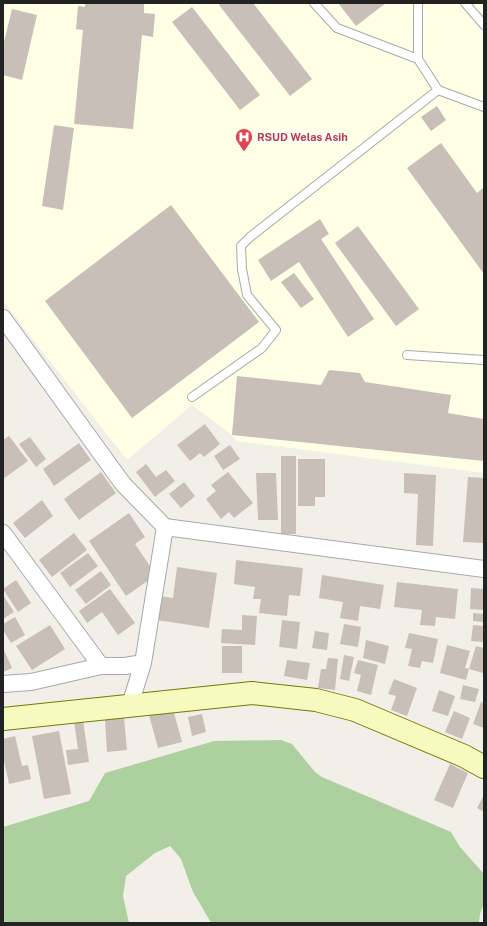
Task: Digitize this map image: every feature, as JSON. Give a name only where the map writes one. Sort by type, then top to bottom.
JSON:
[{"type":"main road","points":[[3,719],[252,693],[316,700],[355,710],[464,756],[484,767]]},
{"type":"street","points":[[3,318],[123,484],[165,527],[484,569]]},
{"type":"street","points":[[130,706],[143,663],[165,527]]},
{"type":"street","points":[[3,532],[101,666]]},
{"type":"street","points":[[3,684],[31,682],[101,666],[125,666],[143,663]]},
{"type":"lane","points":[[314,3],[337,28],[418,59]]},
{"type":"lane","points":[[418,3],[418,59],[438,90],[484,106]]},
{"type":"lane","points":[[465,3],[484,25]]},
{"type":"lane","points":[[192,397],[262,348],[276,330],[247,295],[242,269],[241,246],[250,237],[438,90]]},
{"type":"lane","points":[[407,355],[484,360]]},
{"type":"shaded area","name":"RSUD Welas Asih","points":[[3,3],[484,3],[484,473],[236,441],[232,435],[192,405],[127,460],[3,301]]},
{"type":"green space","points":[[281,740],[292,744],[315,772],[322,777],[451,832],[460,847],[484,874],[484,903],[480,914],[479,923],[212,923],[193,892],[181,859],[170,846],[155,853],[126,876],[123,896],[129,923],[3,923],[3,827],[89,801],[105,773],[214,741]]},
{"type":"building","points":[[85,3],[144,3],[144,13],[155,14],[153,37],[142,35],[133,129],[74,124],[83,30],[76,29],[78,6],[85,7]]},
{"type":"building","points":[[221,3],[253,3],[312,79],[290,96],[219,5]]},
{"type":"building","points":[[338,3],[386,3],[356,26]]},
{"type":"building","points":[[192,7],[260,95],[240,110],[172,22]]},
{"type":"building","points":[[12,9],[37,15],[22,80],[3,75],[3,46]]},
{"type":"building","points":[[437,106],[446,120],[431,131],[421,117]]},
{"type":"building","points":[[54,125],[74,128],[63,210],[42,206]]},
{"type":"building","points":[[441,143],[477,193],[484,187],[484,274],[407,168]]},
{"type":"building","points":[[171,205],[259,322],[132,418],[45,301]]},
{"type":"building","points":[[320,219],[329,234],[321,239],[374,319],[348,337],[299,262],[271,281],[258,260]]},
{"type":"building","points":[[358,226],[419,309],[396,326],[335,243]]},
{"type":"building","points":[[294,273],[314,299],[301,308],[281,282]]},
{"type":"building","points":[[329,370],[360,373],[365,382],[451,395],[448,413],[484,419],[484,461],[232,435],[237,376],[321,385]]},
{"type":"building","points":[[205,424],[220,444],[204,457],[200,453],[190,461],[177,445]]},
{"type":"building","points":[[9,436],[28,461],[3,479],[3,440]]},
{"type":"building","points":[[30,437],[46,459],[36,467],[19,444]]},
{"type":"building","points":[[79,443],[91,460],[54,486],[43,469]]},
{"type":"building","points":[[230,445],[240,459],[223,470],[214,456]]},
{"type":"building","points":[[281,456],[296,456],[296,534],[281,534]]},
{"type":"building","points":[[298,459],[325,459],[325,497],[315,497],[315,506],[298,506]]},
{"type":"building","points":[[146,464],[156,477],[166,470],[175,481],[155,497],[136,472]]},
{"type":"building","points":[[101,472],[116,493],[79,520],[64,499]]},
{"type":"building","points":[[228,472],[253,503],[234,518],[229,512],[221,519],[206,499],[216,491],[211,485]]},
{"type":"building","points":[[256,473],[276,473],[278,520],[258,520]]},
{"type":"building","points":[[404,473],[436,475],[433,546],[416,545],[418,494],[404,493]]},
{"type":"building","points":[[468,477],[484,478],[484,543],[463,542]]},
{"type":"building","points":[[184,482],[195,496],[181,508],[169,494]]},
{"type":"building","points":[[42,500],[53,516],[25,538],[13,523]]},
{"type":"building","points":[[129,513],[145,537],[135,544],[156,575],[126,596],[89,541]]},
{"type":"building","points":[[74,533],[87,550],[52,577],[39,560]]},
{"type":"building","points":[[88,553],[98,566],[70,587],[60,573]]},
{"type":"building","points":[[236,560],[303,568],[300,596],[289,595],[287,616],[259,613],[261,599],[253,599],[255,587],[234,584]]},
{"type":"building","points":[[177,567],[217,573],[209,628],[157,620],[160,596],[173,598]]},
{"type":"building","points":[[101,571],[111,585],[86,604],[75,590]]},
{"type":"building","points":[[322,575],[384,585],[380,609],[360,606],[358,621],[340,618],[343,602],[319,598]]},
{"type":"building","points":[[16,580],[31,603],[18,612],[3,589]]},
{"type":"building","points":[[397,582],[458,589],[455,619],[436,617],[435,626],[420,625],[422,610],[394,607]]},
{"type":"building","points":[[471,588],[484,589],[484,610],[470,609]]},
{"type":"building","points":[[110,589],[135,623],[118,635],[102,612],[87,623],[79,611]]},
{"type":"building","points":[[3,595],[14,612],[3,619]]},
{"type":"building","points":[[473,613],[484,614],[484,622],[473,621]]},
{"type":"building","points":[[242,615],[257,616],[255,645],[221,643],[222,629],[242,630]]},
{"type":"building","points":[[15,617],[25,635],[11,643],[3,630],[3,624]]},
{"type":"building","points":[[282,620],[300,622],[297,649],[279,647]]},
{"type":"building","points":[[344,624],[361,627],[358,647],[340,644]]},
{"type":"building","points":[[50,625],[65,649],[32,670],[16,646]]},
{"type":"building","points":[[473,625],[484,626],[484,642],[471,641]]},
{"type":"building","points":[[315,631],[329,633],[327,650],[312,648]]},
{"type":"building","points":[[409,633],[438,639],[433,663],[422,661],[420,668],[408,666],[412,649],[405,648]]},
{"type":"building","points":[[366,640],[389,646],[385,664],[363,658]]},
{"type":"building","points":[[447,645],[470,651],[465,668],[469,669],[466,680],[440,673]]},
{"type":"building","points":[[222,646],[242,646],[242,673],[222,673]]},
{"type":"building","points":[[476,646],[484,648],[483,673],[469,669]]},
{"type":"building","points":[[3,648],[12,668],[3,672]]},
{"type":"building","points":[[344,655],[354,657],[349,681],[340,679]]},
{"type":"building","points":[[328,658],[338,659],[335,690],[318,688],[321,669],[326,669]]},
{"type":"building","points":[[287,660],[310,663],[307,680],[284,676]]},
{"type":"building","points":[[358,660],[378,665],[371,695],[357,691],[361,675],[354,673]]},
{"type":"building","points":[[394,679],[417,688],[407,716],[391,710],[396,696],[388,694]]},
{"type":"building","points":[[463,685],[479,689],[475,702],[460,699]]},
{"type":"building","points":[[439,690],[455,696],[448,716],[432,711]]},
{"type":"building","points":[[481,702],[484,703],[484,728],[473,724]]},
{"type":"building","points":[[173,709],[182,742],[158,748],[149,715]]},
{"type":"building","points":[[454,711],[470,718],[462,739],[445,732]]},
{"type":"building","points":[[202,714],[206,732],[192,736],[188,717]]},
{"type":"building","points":[[124,718],[127,750],[107,752],[105,719]]},
{"type":"building","points":[[83,720],[89,762],[68,765],[66,750],[78,749],[74,721]]},
{"type":"building","points":[[59,731],[71,794],[44,799],[32,736]]},
{"type":"building","points":[[15,736],[22,766],[28,765],[31,779],[9,784],[3,756],[3,739]]},
{"type":"building","points":[[450,764],[468,773],[453,808],[434,800]]},
{"type":"building","points":[[484,795],[484,812],[477,808]]},
{"type":"place","name":"RSUD Welas Asih","points":[[244,152]]}]
